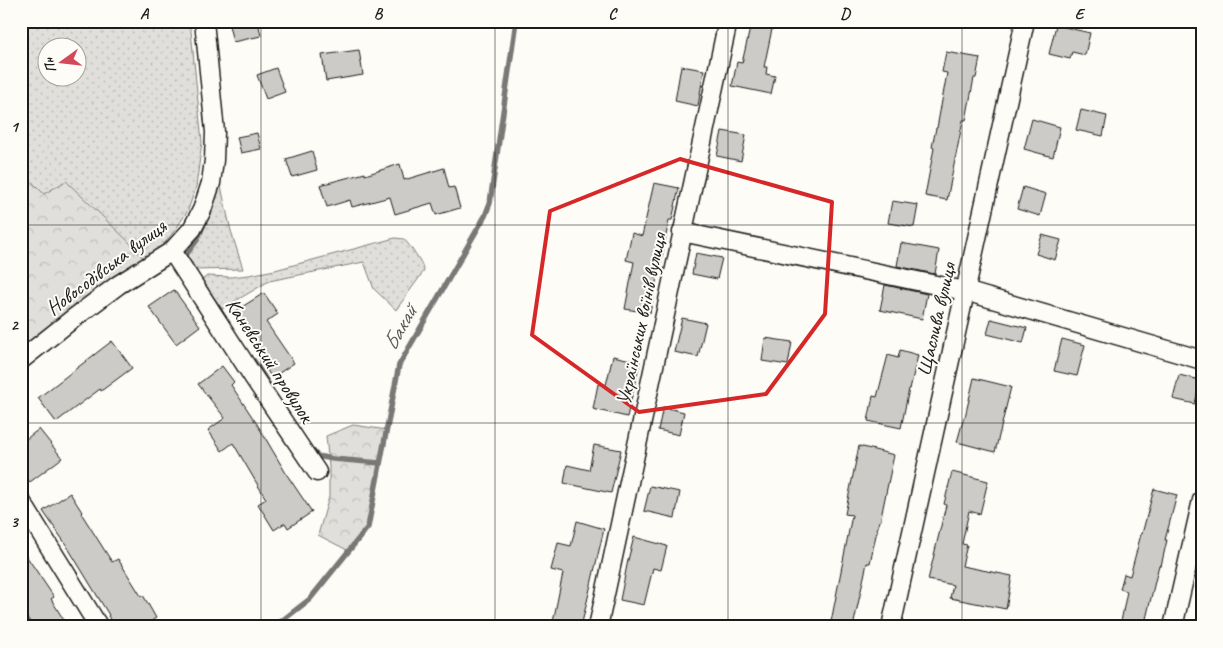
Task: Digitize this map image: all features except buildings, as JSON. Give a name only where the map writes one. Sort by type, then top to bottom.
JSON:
[{"type":"street","name":"Новосодівська вулиця","points":[[21,360],[118,285],[172,251],[192,228],[202,210],[211,183],[215,132],[204,21]]},
{"type":"street","name":"Українських воїнів вулиця","points":[[598,627],[728,21]]},
{"type":"street","name":"Щаслива вулиця","points":[[890,627],[1025,21]]},
{"type":"street","points":[[682,232],[965,291],[1202,360]]},
{"type":"street","name":"Каневський провулок","points":[[172,251],[317,472]]},
{"type":"street","points":[[1173,627],[1202,500]]},
{"type":"street","points":[[21,501],[99,627]]},
{"type":"highlighted area","points":[[680,159],[832,202],[825,314],[766,394],[639,412],[532,335],[550,211]]},
{"type":"green space","points":[[21,21],[190,21],[202,142],[196,187],[188,210],[160,249],[144,259],[130,243],[44,194],[21,171]]},
{"type":"green space","points":[[21,171],[44,194],[66,181],[144,259],[93,291],[21,349]]},
{"type":"green space","points":[[220,182],[231,231],[243,269],[193,270],[185,256],[197,240],[208,217]]},
{"type":"green space","points":[[395,238],[404,239],[418,258],[424,271],[396,310],[374,289],[364,262],[269,281],[222,309],[202,280],[207,276],[231,277],[275,270]]},
{"type":"green space","points":[[353,425],[387,430],[368,527],[349,551],[318,535],[329,497],[329,466],[326,436]]},
{"type":"waterway","name":"Бакай","points":[[274,627],[310,599],[368,527],[399,365],[485,216],[490,203],[516,21]]},
{"type":"waterway","points":[[188,262],[185,256],[197,240],[204,224]]},
{"type":"waterway","points":[[254,361],[269,385]]},
{"type":"waterway","points":[[313,451],[317,456],[333,459],[380,463]]}]
